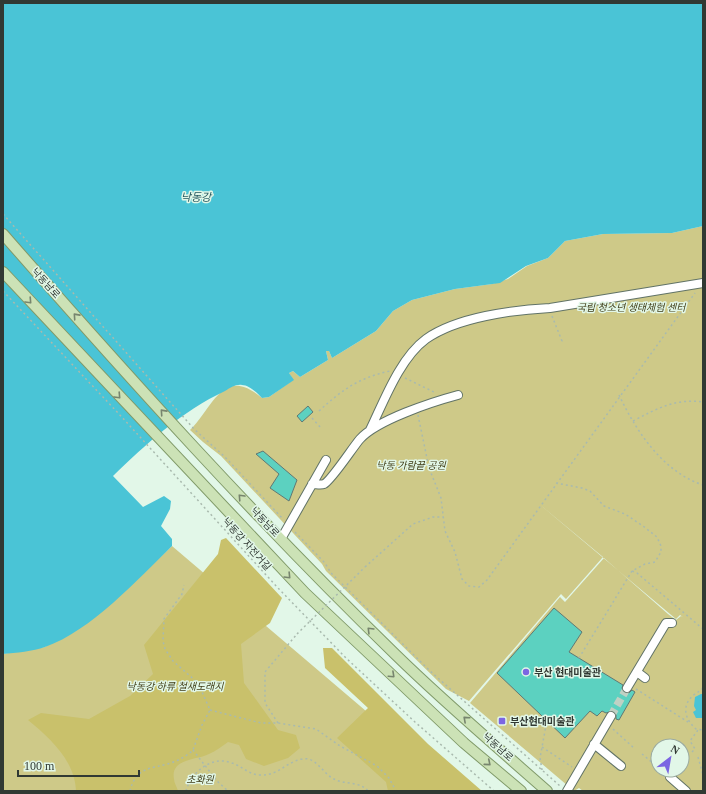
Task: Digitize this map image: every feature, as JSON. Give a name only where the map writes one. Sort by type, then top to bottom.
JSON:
[{"type":"main road","name":"낙동남로","points":[[3,234],[190,441],[281,539],[397,657],[547,791]]},
{"type":"main road","name":"낙동남로","points":[[3,272],[174,456],[305,593],[464,743],[521,791]]},
{"type":"street","points":[[312,484],[323,485],[329,481],[344,459],[370,430],[399,371],[425,339],[449,326],[526,310],[548,308],[702,283]]},
{"type":"street","points":[[370,430],[416,410],[458,395]]},
{"type":"street","points":[[281,539],[326,460]]},
{"type":"street","points":[[628,686],[666,623],[672,623]]},
{"type":"street","points":[[637,672],[645,678]]},
{"type":"street","points":[[564,788],[611,716]]},
{"type":"street","points":[[594,744],[621,766]]},
{"type":"street","points":[[671,778],[686,791]]},
{"type":"path","points":[[3,214],[195,431],[225,457],[288,524]]},
{"type":"path","points":[[416,410],[420,422],[429,468],[441,498],[445,531],[455,552],[462,579],[468,586],[478,587],[487,580],[619,395],[702,283]]},
{"type":"path","name":"낙동강 자전거길","points":[[3,291],[164,463],[278,588],[346,658],[415,722],[494,791]]},
{"type":"path","points":[[548,308],[562,341],[560,341]]},
{"type":"path","points":[[319,412],[342,390],[361,379],[399,371],[439,395]]},
{"type":"path","points":[[619,395],[633,421],[648,442],[675,470],[703,485]]},
{"type":"path","points":[[633,421],[670,404],[684,401],[703,402]]},
{"type":"path","points":[[312,418],[322,429]]},
{"type":"path","points":[[556,483],[590,491],[604,506],[625,514],[643,526],[657,537],[661,546],[661,552],[655,562],[645,564],[632,571],[579,658]]},
{"type":"path","points":[[278,723],[265,703],[265,672],[297,634],[365,567],[413,524],[433,517],[443,517]]},
{"type":"path","points":[[293,529],[325,563],[330,573],[425,666],[564,788]]},
{"type":"path","points":[[632,571],[637,573],[703,629]]},
{"type":"path","points":[[184,585],[182,594],[164,619],[163,641],[165,649],[173,661],[198,683],[210,710]]},
{"type":"path","points":[[688,722],[686,717],[688,702],[692,696],[702,690],[703,683]]},
{"type":"path","points":[[628,686],[688,722],[698,730],[703,730]]},
{"type":"path","points":[[210,710],[261,723],[278,723],[307,727],[322,732],[340,746],[377,766],[389,778],[396,791]]},
{"type":"path","points":[[130,791],[133,781],[141,772],[152,766],[170,763],[193,750],[202,725],[210,710]]},
{"type":"path","points":[[543,771],[540,758],[547,720]]},
{"type":"path","points":[[611,728],[635,749]]},
{"type":"path","points":[[692,752],[695,749],[690,741],[698,730]]},
{"type":"path","points":[[542,747],[572,767]]},
{"type":"path","points":[[193,750],[221,786],[228,791]]},
{"type":"path","points":[[642,754],[650,761]]},
{"type":"path","points":[[698,758],[703,775]]},
{"type":"path","points":[[186,791],[191,779],[204,765],[226,761],[261,776],[277,773],[298,760],[307,759],[313,761],[332,779],[361,786],[368,791]]},
{"type":"green space","points":[[703,226],[703,791],[583,791],[579,788],[574,791],[470,703],[560,597],[565,602],[604,558],[603,557],[566,599],[561,594],[469,701],[446,689],[326,571],[322,564],[221,456],[190,430],[220,393],[228,387],[238,386],[249,389],[262,398],[269,397],[293,380],[289,373],[293,371],[300,377],[328,360],[326,351],[329,351],[332,358],[376,331],[393,311],[412,300],[455,289],[492,284],[508,279],[527,266],[548,258],[565,241],[603,234],[672,233]],"holes":[[[619,571],[676,619],[680,615],[683,617],[681,616],[676,620]]]},
{"type":"green space","points":[[226,538],[282,598],[270,623],[241,644],[244,683],[278,730],[296,735],[300,748],[288,758],[264,766],[246,759],[239,745],[228,742],[212,753],[180,763],[174,772],[174,782],[178,791],[76,791],[75,780],[71,770],[60,751],[45,734],[28,720],[41,713],[89,719],[130,696],[153,674],[144,645],[218,554],[221,540]]},
{"type":"green space","name":"낙동강 하류 철새도래지","points":[[172,546],[460,791],[3,791],[3,654],[45,647],[115,600]]},
{"type":"green space","points":[[323,648],[332,648],[428,744],[482,791],[388,791],[386,782],[337,738],[368,708],[325,668]]},
{"type":"water","name":"낙동강","points":[[3,3],[703,3],[703,226],[672,233],[603,234],[565,241],[548,258],[526,266],[500,283],[455,289],[412,300],[393,311],[376,331],[332,358],[329,351],[326,351],[328,360],[300,377],[293,371],[289,373],[294,380],[269,397],[262,398],[247,386],[238,385],[194,408],[165,429],[113,476],[143,507],[164,496],[171,501],[170,509],[161,526],[172,539],[172,546],[113,603],[79,629],[45,647],[24,652],[3,654]]},
{"type":"water","points":[[703,694],[703,718],[696,718],[693,712],[696,710],[694,706],[695,697]]},
{"type":"building","points":[[308,406],[313,412],[302,422],[297,416]]},
{"type":"building","points":[[263,451],[297,480],[289,501],[270,488],[279,474],[256,454]]},
{"type":"building","name":"부산 현대미술관","points":[[554,608],[582,632],[569,652],[623,685],[622,688],[624,692],[629,693],[632,690],[635,692],[619,720],[616,719],[616,714],[613,711],[606,713],[602,711],[597,716],[590,711],[565,738],[497,673]]},
{"type":"tunnel","points":[[611,716],[627,688]]},
{"type":"place","name":"부산 현대미술관","points":[[526,672]]},
{"type":"place","name":"부산현대미술관","points":[[502,721]]},
{"type":"park label","name":"국립 청소년 생태체험 센터","points":[[631,307]]},
{"type":"park label","name":"낙동 가람끝 공원","points":[[411,465]]},
{"type":"park label","name":"초화원","points":[[200,779]]}]
